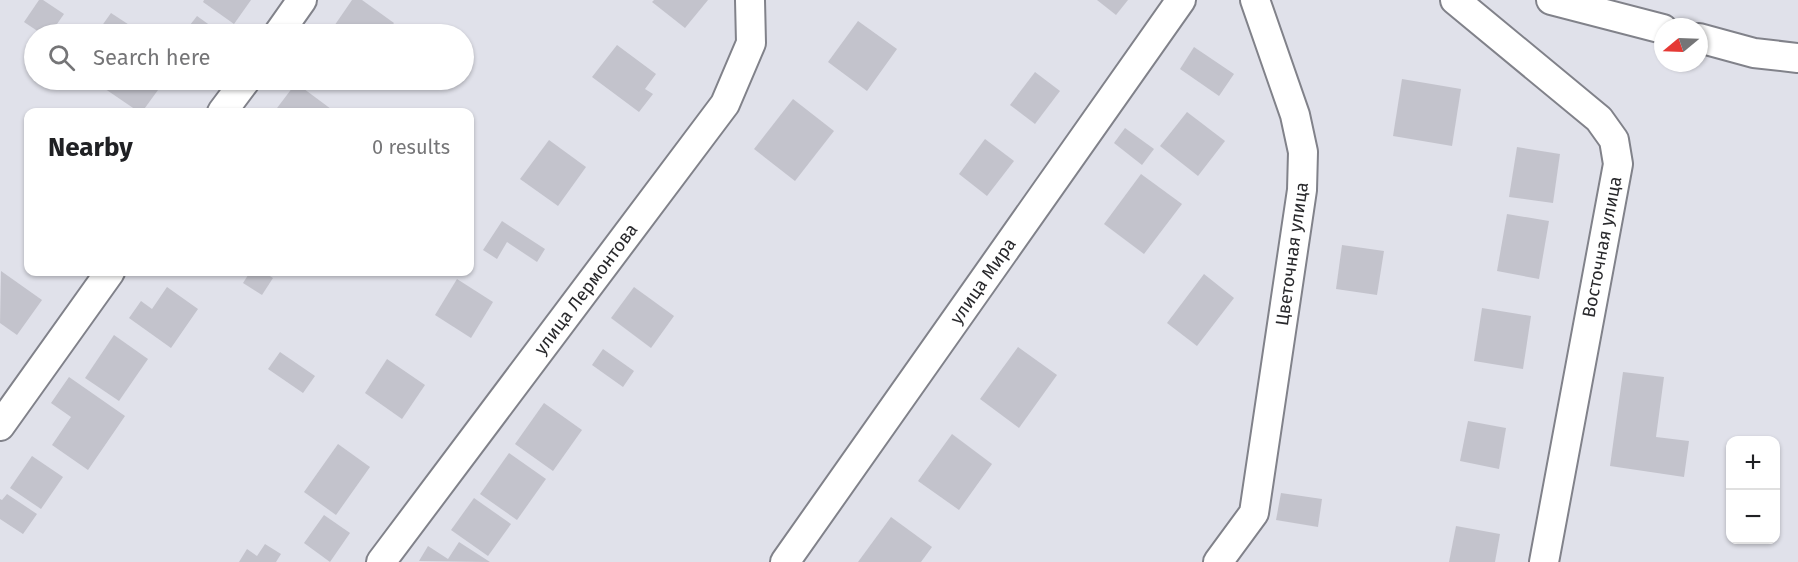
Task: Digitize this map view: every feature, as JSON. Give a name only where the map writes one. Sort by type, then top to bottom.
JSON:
[{"type":"street","points":[[285,24],[302,0]]},
{"type":"street","name":"улица Лермонтова","points":[[381,562],[725,104],[751,43],[750,0]]},
{"type":"street","name":"улица Мира","points":[[785,562],[1181,0]]},
{"type":"street","name":"Цветочная улица","points":[[1218,562],[1254,513],[1302,190],[1303,152],[1295,115],[1255,0]]},
{"type":"street","name":"Восточная улица","points":[[1455,0],[1599,119],[1614,140],[1618,164],[1544,562]]},
{"type":"street","points":[[1551,0],[1654,27]]},
{"type":"street","points":[[1708,40],[1754,53],[1798,58]]},
{"type":"street","points":[[225,108],[238,90]]},
{"type":"street","points":[[0,426],[107,276]]},
{"type":"building","points":[[39,0],[43,0],[64,14],[57,24],[27,24],[24,22]]},
{"type":"building","points":[[204,0],[251,0],[234,24],[203,2]]},
{"type":"building","points":[[352,0],[362,0],[394,23],[393,24],[336,24]]},
{"type":"building","points":[[654,0],[708,0],[685,28],[652,2]]},
{"type":"building","points":[[1097,0],[1128,0],[1116,15]]},
{"type":"building","points":[[111,13],[128,24],[103,24]]},
{"type":"building","points":[[197,16],[208,24],[191,24]]},
{"type":"building","points":[[858,21],[897,49],[867,91],[828,62]]},
{"type":"building","points":[[617,45],[656,74],[645,89],[653,94],[639,112],[592,77]]},
{"type":"building","points":[[1194,47],[1234,74],[1219,96],[1180,69]]},
{"type":"building","points":[[1035,72],[1060,91],[1035,124],[1010,105]]},
{"type":"building","points":[[1402,79],[1461,89],[1452,146],[1393,136]]},
{"type":"building","points":[[107,90],[158,90],[145,108],[133,108]]},
{"type":"building","points":[[291,90],[305,90],[330,108],[277,108]]},
{"type":"building","points":[[793,99],[834,131],[795,181],[754,149]]},
{"type":"building","points":[[1187,112],[1225,141],[1198,176],[1160,146]]},
{"type":"building","points":[[1125,128],[1154,149],[1142,165],[1114,143]]},
{"type":"building","points":[[985,139],[1014,161],[987,196],[959,174]]},
{"type":"building","points":[[549,140],[586,167],[558,206],[520,179]]},
{"type":"building","points":[[1517,147],[1560,154],[1553,203],[1509,197]]},
{"type":"building","points":[[1141,174],[1182,204],[1144,254],[1104,224]]},
{"type":"building","points":[[1507,214],[1549,221],[1539,279],[1497,271]]},
{"type":"building","points":[[502,221],[545,249],[537,262],[507,242],[497,259],[483,250]]},
{"type":"building","points":[[1342,245],[1384,251],[1377,295],[1336,289]]},
{"type":"building","points":[[1,271],[42,300],[17,335],[0,323]]},
{"type":"building","points":[[1204,274],[1234,298],[1197,346],[1167,323]]},
{"type":"building","points":[[247,276],[273,278],[262,295],[243,283]]},
{"type":"building","points":[[457,279],[493,302],[471,338],[435,315]]},
{"type":"building","points":[[167,287],[198,309],[171,348],[129,318],[141,301],[152,309]]},
{"type":"building","points":[[634,287],[674,316],[651,348],[611,318]]},
{"type":"building","points":[[1482,308],[1531,316],[1523,369],[1474,361]]},
{"type":"building","points":[[114,335],[148,359],[119,401],[85,378]]},
{"type":"building","points":[[1018,347],[1057,375],[1019,428],[980,399]]},
{"type":"building","points":[[603,349],[634,371],[623,387],[592,365]]},
{"type":"building","points":[[280,352],[315,376],[303,393],[268,369]]},
{"type":"building","points":[[387,359],[425,385],[402,419],[365,393]]},
{"type":"building","points":[[1623,372],[1664,377],[1656,437],[1689,441],[1684,477],[1610,466]]},
{"type":"building","points":[[69,377],[125,416],[88,470],[52,445],[71,417],[51,403]]},
{"type":"building","points":[[544,403],[582,430],[553,471],[515,444]]},
{"type":"building","points":[[1468,421],[1506,428],[1499,469],[1460,461]]},
{"type":"building","points":[[952,434],[992,464],[959,510],[918,481]]},
{"type":"building","points":[[338,444],[370,467],[336,515],[304,492]]},
{"type":"building","points":[[509,453],[546,479],[517,520],[480,494]]},
{"type":"building","points":[[32,456],[63,477],[41,509],[10,488]]},
{"type":"building","points":[[1281,493],[1322,499],[1318,527],[1276,520]]},
{"type":"building","points":[[7,494],[37,514],[23,534],[0,519],[0,499],[2,500]]},
{"type":"building","points":[[474,498],[511,524],[488,556],[451,530]]},
{"type":"building","points":[[324,515],[350,533],[330,562],[304,543]]},
{"type":"building","points":[[891,517],[932,547],[921,562],[858,562]]},
{"type":"building","points":[[1456,526],[1500,534],[1495,562],[1449,562]]},
{"type":"building","points":[[459,542],[490,562],[419,561],[428,546],[448,559]]},
{"type":"building","points":[[265,544],[281,554],[276,562],[239,562],[247,549],[257,556]]}]
